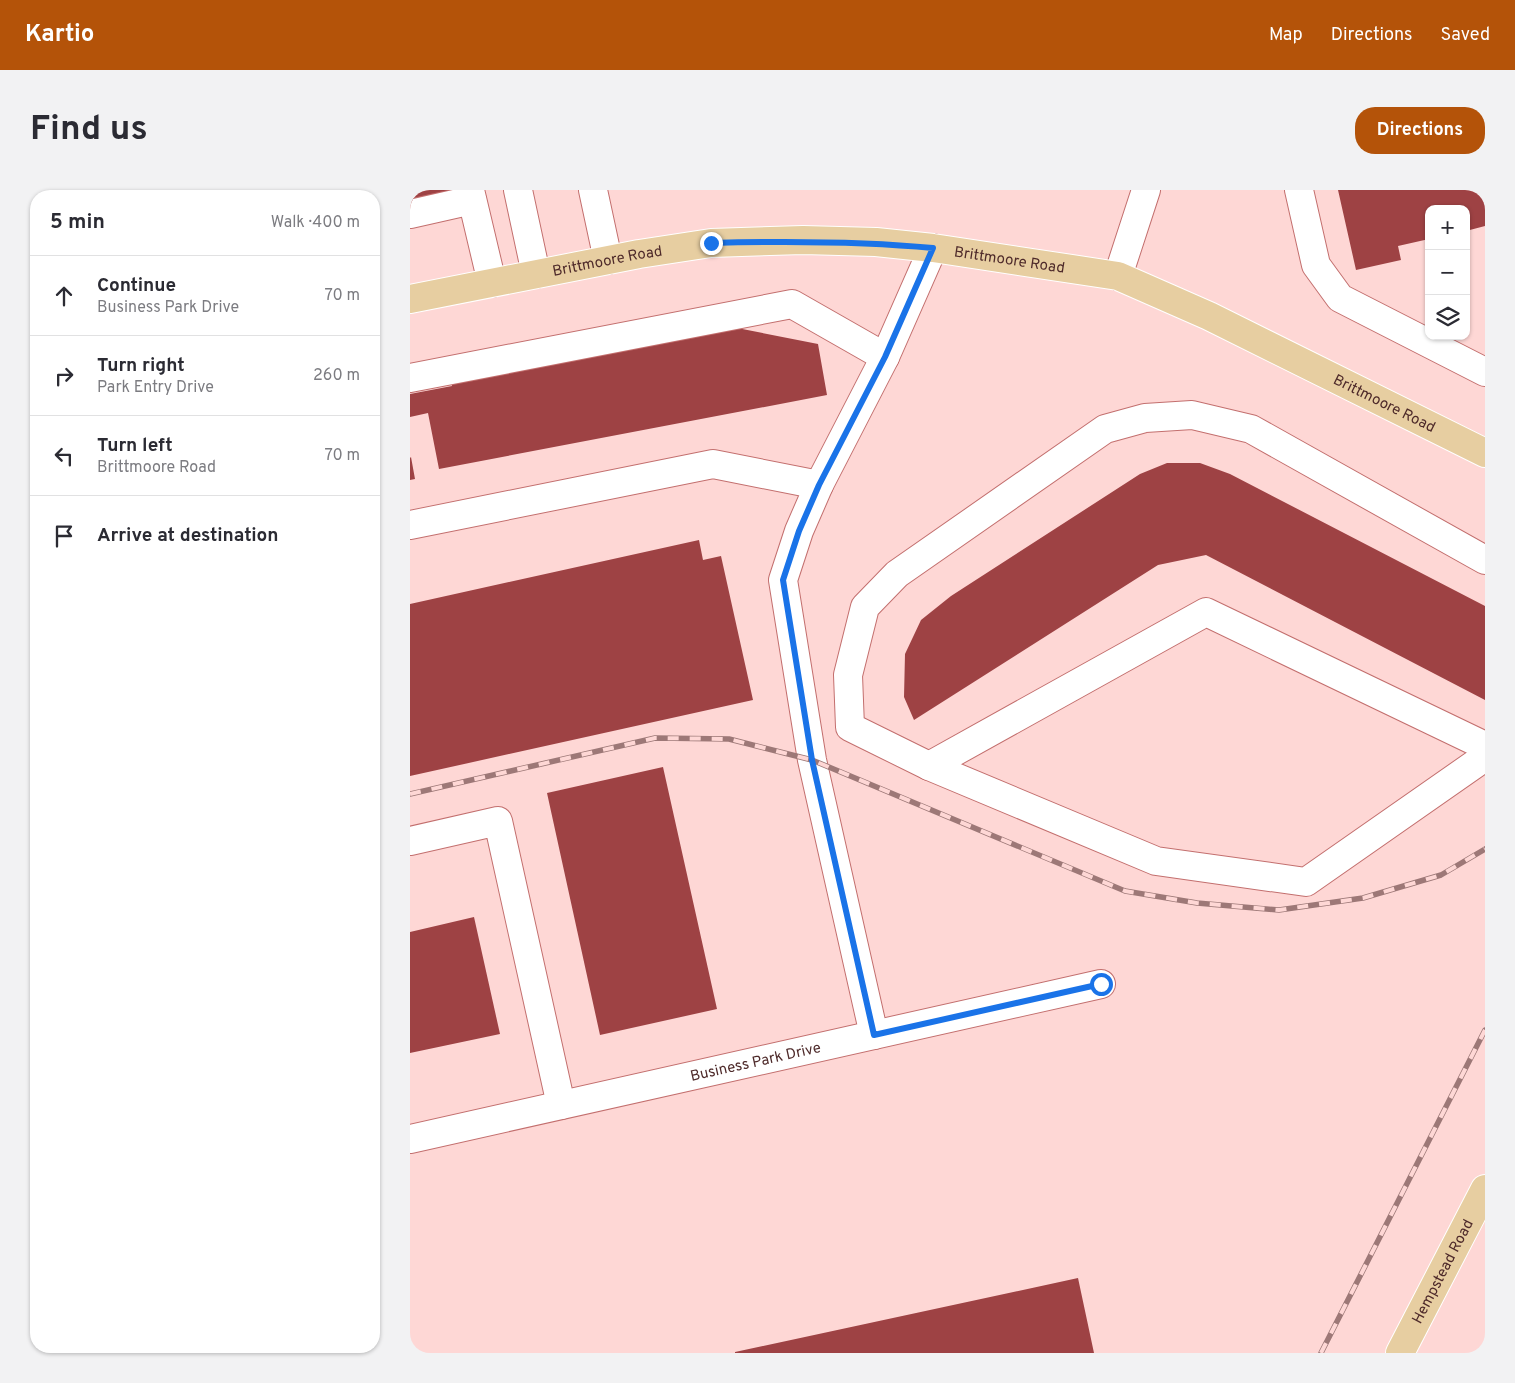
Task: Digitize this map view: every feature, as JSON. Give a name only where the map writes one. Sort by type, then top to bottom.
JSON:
[{"type":"main road","name":"Brittmoore Road","points":[[410,299],[608,260],[711,243],[876,242],[933,248],[1118,276],[1209,316],[1485,453]]},
{"type":"main road","name":"Hempstead Road","points":[[1400,1353],[1485,1189]]},
{"type":"street","points":[[518,190],[536,274]]},
{"type":"street","points":[[593,190],[608,260]]},
{"type":"street","points":[[1118,276],[1146,190]]},
{"type":"street","points":[[1299,190],[1316,265],[1340,298],[1485,372]]},
{"type":"street","points":[[410,214],[471,195],[492,283]]},
{"type":"street","points":[[874,1035],[804,712],[783,580],[799,531],[819,485],[885,357],[933,248]]},
{"type":"street","points":[[410,378],[792,304],[885,357]]},
{"type":"street","points":[[850,726],[848,676],[865,607],[897,574],[1105,429],[1144,418],[1192,415],[1251,429],[1485,560]]},
{"type":"street","points":[[410,525],[713,464],[819,485]]},
{"type":"street","points":[[930,766],[1206,612],[1485,746]]},
{"type":"street","points":[[804,712],[850,726],[930,766],[1156,861],[1306,882],[1485,757]]},
{"type":"street","points":[[410,841],[498,821],[561,1105]]},
{"type":"street","name":"Business Park Drive","points":[[410,1139],[1101,984]]},
{"type":"building","points":[[410,190],[459,190],[410,204]]},
{"type":"building","points":[[1338,190],[1485,190],[1485,226],[1470,230],[1470,205],[1425,205],[1425,240],[1398,246],[1401,260],[1356,270]]},
{"type":"building","points":[[727,326],[818,344],[827,395],[439,469],[428,413],[410,417],[410,394],[452,386],[450,375]]},
{"type":"building","points":[[410,458],[415,479],[410,480]]},
{"type":"building","points":[[1167,463],[1200,463],[1230,474],[1485,606],[1485,700],[1206,555],[1158,565],[914,720],[904,697],[905,654],[921,620],[951,596],[1140,474]]},
{"type":"building","points":[[699,540],[703,560],[721,556],[753,700],[410,776],[410,604]]},
{"type":"building","points":[[663,767],[717,1009],[600,1035],[547,793]]},
{"type":"building","points":[[474,917],[500,1034],[410,1053],[410,932]]},
{"type":"building","points":[[1078,1278],[1094,1353],[735,1353],[735,1352]]},
{"type":"railway","points":[[410,794],[655,738],[729,739],[812,760],[1125,891],[1197,903],[1279,910],[1363,898],[1441,875],[1485,849]]},
{"type":"railway","points":[[1321,1353],[1485,1030]]},
{"type":"route","points":[[711,243],[803,240],[876,242],[933,248],[885,357],[819,485],[799,531],[783,580],[812,760],[874,1035],[1101,984]]}]
